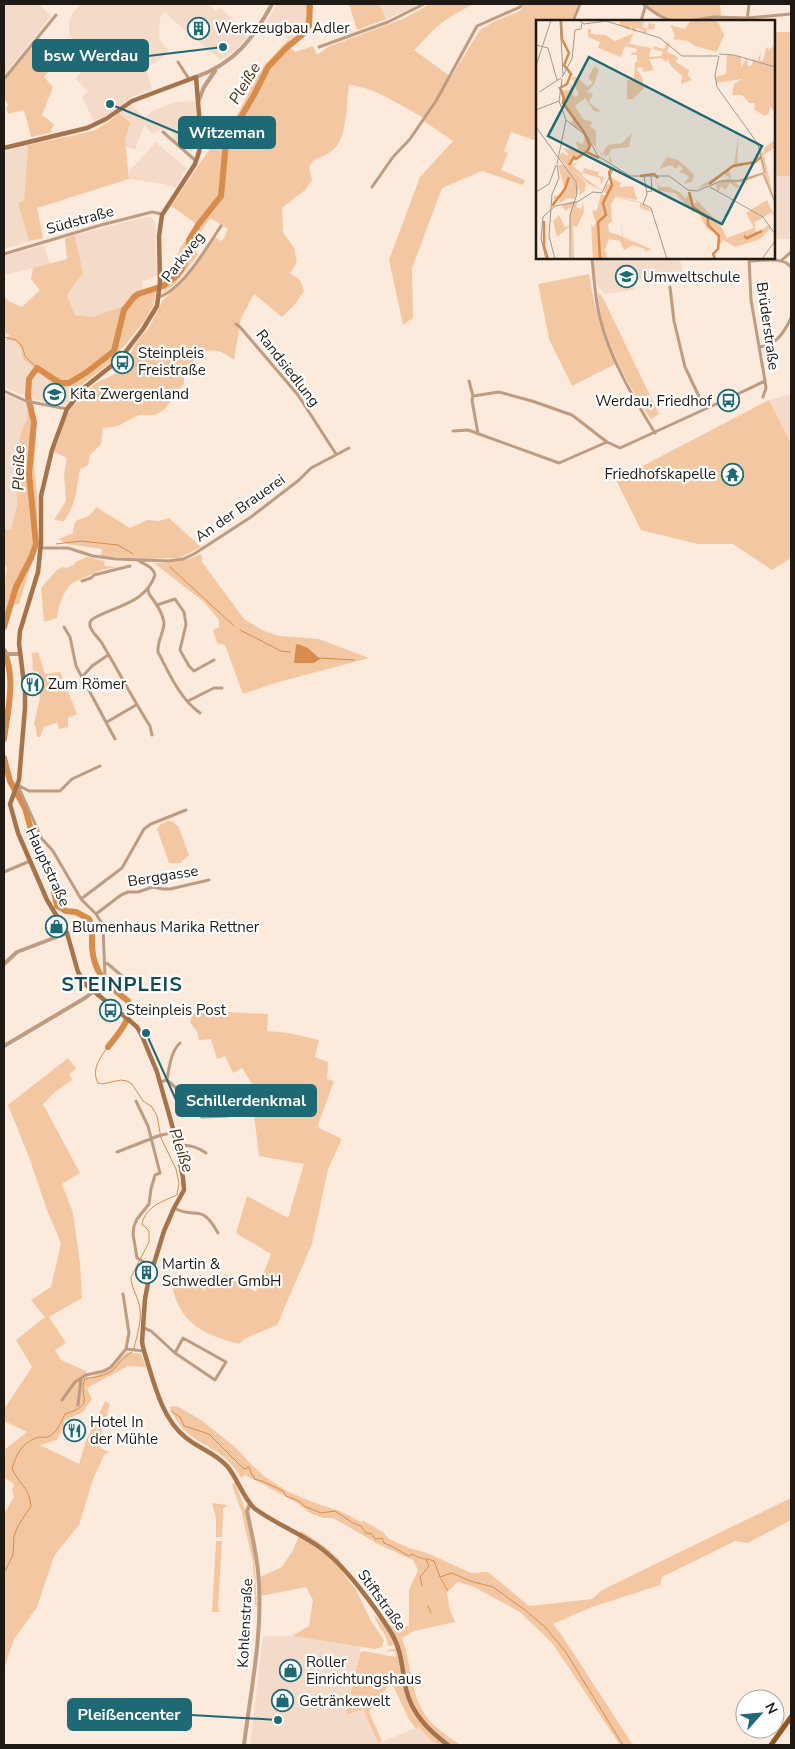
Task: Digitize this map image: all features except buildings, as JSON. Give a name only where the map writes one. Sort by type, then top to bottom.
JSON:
[{"type":"main road","points":[[4,148],[96,125],[132,101],[196,77],[201,138],[200,152],[196,161]]},
{"type":"main road","name":"Hauptstraße","points":[[196,161],[162,214],[159,236],[160,283],[157,306],[120,359],[85,387],[67,409],[52,450],[42,489],[41,548],[38,572],[20,631],[19,654],[25,692],[19,780],[12,794],[10,804],[12,815],[52,910],[67,933],[78,972],[91,993],[98,996],[137,1027],[145,1042],[160,1082],[174,1132],[184,1186],[164,1230],[153,1267],[145,1299],[144,1328],[140,1351],[171,1422],[184,1437],[224,1463],[231,1471],[250,1504]]},
{"type":"main road","name":"Stiftstraße","points":[[250,1504],[259,1512],[322,1548],[341,1566],[385,1624],[398,1645],[406,1688],[412,1708],[427,1728],[448,1745]]},
{"type":"main road","points":[[771,1745],[791,1717]]},
{"type":"street","points":[[198,103],[204,87],[216,69],[248,43],[272,4]]},
{"type":"street","points":[[319,47],[388,22],[424,4]]},
{"type":"street","points":[[372,187],[393,157],[410,139],[436,101],[477,26],[520,7],[522,4]]},
{"type":"street","points":[[574,20],[580,4]]},
{"type":"street","points":[[641,20],[645,4]]},
{"type":"street","points":[[645,4],[655,14],[670,20]]},
{"type":"street","points":[[747,20],[749,4]]},
{"type":"street","points":[[4,78],[56,14]]},
{"type":"street","points":[[695,20],[713,16],[747,20],[791,14]]},
{"type":"street","points":[[178,62],[189,80]]},
{"type":"street","points":[[196,77],[216,69]]},
{"type":"street","points":[[163,132],[196,161]]},
{"type":"street","name":"Südstraße","points":[[4,254],[152,212],[162,214]]},
{"type":"street","name":"Parkweg","points":[[159,295],[168,294],[190,271],[221,226]]},
{"type":"street","points":[[782,260],[791,252]]},
{"type":"street","points":[[592,259],[600,318],[605,335],[618,367],[638,406],[655,432]]},
{"type":"street","points":[[749,259],[782,260],[791,267]]},
{"type":"street","name":"Brüderstraße","points":[[749,259],[751,300],[766,388],[764,397]]},
{"type":"street","points":[[670,287],[674,321],[686,367],[705,410]]},
{"type":"street","points":[[759,347],[768,346],[778,339],[791,318]]},
{"type":"street","name":"Randsiedlung","points":[[236,324],[298,395],[336,454]]},
{"type":"street","points":[[474,396],[500,392],[572,415],[607,442],[620,448],[705,410],[765,380]]},
{"type":"street","points":[[469,381],[474,396],[472,400],[478,434]]},
{"type":"street","points":[[4,391],[26,401],[67,409]]},
{"type":"street","points":[[453,431],[468,430],[559,463],[607,442]]},
{"type":"street","name":"An der Brauerei","points":[[41,548],[68,548],[93,556],[127,560],[169,561],[182,559],[194,554],[251,517],[299,480],[311,468],[349,448]]},
{"type":"street","points":[[82,581],[91,578],[94,574],[128,566],[127,560]]},
{"type":"street","points":[[136,560],[152,568],[154,571],[155,575],[148,589],[131,602],[92,619],[89,624],[90,628],[100,639],[136,705],[150,726],[152,735]]},
{"type":"street","points":[[148,589],[163,619],[164,626],[157,647],[158,652],[178,688],[194,709],[200,713]]},
{"type":"street","points":[[156,605],[175,599],[184,612],[186,624],[180,650],[194,671],[214,660]]},
{"type":"street","points":[[64,628],[70,637],[76,666],[115,739]]},
{"type":"street","points":[[4,654],[19,654]]},
{"type":"street","points":[[82,677],[92,666],[108,655]]},
{"type":"street","points":[[188,701],[214,688],[222,688]]},
{"type":"street","points":[[106,722],[136,705]]},
{"type":"street","points":[[17,786],[29,792],[60,791],[72,780],[100,766]]},
{"type":"street","points":[[17,786],[36,830],[53,851],[81,899],[96,914],[103,925],[105,978],[104,985],[98,996]]},
{"type":"street","points":[[81,899],[122,868],[144,829],[151,824],[186,810]]},
{"type":"street","points":[[4,872],[30,860]]},
{"type":"street","name":"Berggasse","points":[[96,914],[128,892],[138,892],[153,887],[170,889],[209,880]]},
{"type":"street","points":[[4,964],[16,952],[67,933]]},
{"type":"street","points":[[105,963],[122,976],[129,978]]},
{"type":"street","points":[[4,1046],[91,993]]},
{"type":"street","points":[[167,1080],[171,1060],[176,1046],[180,1043]]},
{"type":"street","points":[[160,1082],[167,1080]]},
{"type":"street","points":[[167,1080],[174,1085],[202,1117],[228,1116],[237,1098]]},
{"type":"street","points":[[136,1101],[152,1138],[160,1173],[155,1175],[150,1189],[149,1204],[137,1219],[133,1234],[137,1258],[153,1267]]},
{"type":"street","points":[[117,1152],[160,1135],[174,1132]]},
{"type":"street","points":[[177,1146],[183,1145],[199,1148],[206,1153]]},
{"type":"street","points":[[174,1208],[203,1214],[218,1233]]},
{"type":"street","points":[[62,1400],[80,1378],[111,1367],[126,1349],[129,1333],[124,1294]]},
{"type":"street","points":[[144,1328],[151,1331],[175,1353],[215,1380],[226,1362],[183,1338],[175,1353]]},
{"type":"street","points":[[126,1349],[140,1351]]},
{"type":"street","points":[[78,1404],[80,1378]]},
{"type":"street","name":"Kohlenstraße","points":[[244,1745],[258,1634],[258,1572],[247,1511],[250,1504]]},
{"type":"shaded area","points":[[4,4],[39,4],[51,16],[4,75]]},
{"type":"shaded area","points":[[81,4],[209,4],[216,11],[220,8],[235,21],[232,25],[248,36],[234,51],[221,60],[165,12],[160,18],[159,38],[169,52],[146,69],[152,89],[132,97],[95,123],[82,98],[88,91],[75,79],[88,64],[79,53],[69,33],[69,22],[73,12]]},
{"type":"shaded area","points":[[277,4],[305,4],[306,24],[298,36],[291,41],[266,23]]},
{"type":"shaded area","points":[[305,4],[312,4],[312,24],[301,39],[291,48],[295,52],[313,46],[317,55],[328,47],[405,18],[430,4],[474,4],[443,22],[414,50],[451,77],[480,30],[495,21],[520,11],[524,4],[578,4],[571,20],[536,20],[536,141],[511,132],[504,151],[508,153],[501,170],[525,180],[523,185],[482,171],[442,188],[412,268],[413,318],[403,325],[389,260],[420,177],[453,141],[422,120],[424,118],[397,103],[378,93],[349,85],[346,119],[339,143],[330,152],[312,163],[309,167],[312,180],[305,190],[282,208],[283,232],[294,248],[297,262],[290,273],[300,280],[304,291],[296,303],[282,317],[254,294],[241,318],[234,360],[216,351],[197,353],[191,367],[184,374],[184,383],[164,410],[155,415],[139,415],[118,426],[103,428],[101,444],[90,455],[88,465],[80,469],[75,496],[68,514],[64,521],[54,520],[66,501],[64,474],[67,458],[52,451],[58,442],[64,421],[71,408],[96,383],[127,368],[129,358],[136,343],[150,326],[163,300],[191,272],[215,237],[221,241],[228,229],[210,218],[193,243],[198,255],[174,285],[164,292],[165,282],[175,264],[180,248],[197,224],[171,206],[209,150],[205,123],[227,135],[261,69],[288,40],[291,41],[296,37],[304,25],[306,16]]},
{"type":"shaded area","points":[[349,4],[379,4],[386,19],[357,30]]},
{"type":"shaded area","points":[[379,4],[417,4],[418,6],[386,19]]},
{"type":"shaded area","points":[[646,4],[720,4],[721,15],[720,17],[704,20],[666,20],[646,6]]},
{"type":"shaded area","points":[[775,32],[791,32],[791,176],[775,176]]},
{"type":"shaded area","points":[[30,48],[52,67],[44,77],[53,87],[42,115],[54,124],[50,133],[31,137],[24,110],[8,114],[6,108],[8,106],[6,100],[4,101],[4,81]]},
{"type":"shaded area","points":[[195,101],[198,134],[193,151],[190,152],[173,138],[174,136],[170,132],[162,129],[153,134],[144,125],[135,150],[125,146],[130,123],[119,113],[122,110],[131,105],[145,118],[152,111],[176,102]]},
{"type":"shaded area","points":[[119,113],[130,123],[125,141],[129,179],[37,208],[43,238],[29,241],[18,203],[24,201],[28,145],[93,131]]},
{"type":"shaded area","points":[[155,142],[187,168],[175,188],[163,184],[129,179],[129,170]]},
{"type":"shaded area","points":[[28,145],[24,202],[18,204],[29,241],[4,249],[4,152]]},
{"type":"shaded area","points":[[775,176],[791,176],[791,239],[777,239]]},
{"type":"shaded area","points":[[150,217],[155,222],[157,276],[142,281],[144,290],[137,293],[124,306],[92,317],[75,315],[67,295],[83,273],[75,235]]},
{"type":"shaded area","points":[[75,235],[83,273],[67,295],[75,315],[92,317],[124,306],[137,293],[157,286],[153,306],[145,320],[111,362],[80,386],[58,389],[23,359],[21,349],[16,341],[6,340],[10,335],[4,333],[4,296],[8,301],[22,307],[40,290],[31,279],[33,268],[67,259],[65,238]]},
{"type":"shaded area","points":[[44,245],[50,264],[4,275],[4,256]]},
{"type":"shaded area","name":"Umweltschule","points":[[594,259],[680,259],[683,276],[635,279],[635,290],[605,294],[595,283]]},
{"type":"shaded area","points":[[589,274],[599,320],[615,364],[572,386],[549,339],[538,284]]},
{"type":"shaded area","points":[[598,292],[603,298],[659,414],[651,419],[633,392],[616,358],[603,323]]},
{"type":"shaded area","points":[[4,341],[16,341],[21,349],[23,359],[58,389],[80,386],[68,406],[32,399],[6,388],[4,381]]},
{"type":"shaded area","points":[[4,394],[28,404],[27,419],[20,435],[16,474],[17,506],[11,530],[4,529]]},
{"type":"shaded area","points":[[791,394],[791,443],[769,400]]},
{"type":"shaded area","points":[[769,400],[791,443],[791,558],[772,570],[733,544],[698,544],[641,530],[616,480]]},
{"type":"shaded area","points":[[28,404],[33,405],[36,434],[34,468],[37,495],[37,546],[19,604],[12,605],[4,627],[4,585],[7,568],[4,563],[4,529],[11,530],[17,505],[16,474],[20,435],[27,419]]},
{"type":"shaded area","points":[[96,507],[130,528],[147,520],[159,521],[169,518],[201,547],[179,558],[146,559],[101,556],[102,549],[66,544],[59,539],[73,533],[75,523],[79,519],[91,514]]},
{"type":"shaded area","points":[[200,554],[202,562],[244,619],[264,631],[279,636],[319,639],[369,658],[279,682],[243,694],[225,645],[217,643],[213,630],[219,627],[219,620],[204,602],[154,563],[177,562]]},
{"type":"shaded area","points":[[87,557],[105,561],[104,566],[118,567],[101,570],[72,583],[62,599],[57,618],[44,622],[41,588],[57,570],[74,565],[75,562]]},
{"type":"shaded area","points":[[296,645],[308,648],[320,659],[314,663],[294,663]]},
{"type":"shaded area","points":[[38,652],[45,674],[60,672],[77,714],[68,718],[68,727],[59,729],[57,723],[44,727],[40,737],[37,737],[34,724],[40,697],[39,672],[33,671],[32,653]]},
{"type":"shaded area","points":[[168,821],[178,826],[189,855],[180,863],[169,863],[157,829],[161,824]]},
{"type":"shaded area","points":[[193,1013],[268,1014],[267,1031],[289,1033],[319,1040],[315,1057],[328,1062],[327,1079],[334,1081],[318,1125],[319,1128],[342,1139],[328,1169],[312,1244],[277,1325],[244,1339],[239,1344],[204,1332],[195,1326],[181,1310],[172,1286],[194,1279],[206,1292],[199,1274],[216,1284],[225,1274],[256,1292],[271,1254],[236,1233],[247,1196],[288,1218],[304,1164],[259,1156],[254,1115],[273,1117],[242,1068],[233,1073],[225,1056],[217,1059],[211,1039],[199,1040],[197,1032],[190,1022]]},
{"type":"shaded area","points":[[68,1058],[76,1069],[69,1074],[72,1080],[56,1091],[43,1104],[80,1173],[62,1184],[73,1213],[80,1263],[82,1298],[49,1317],[66,1343],[55,1350],[61,1360],[86,1371],[88,1378],[109,1368],[127,1352],[141,1354],[146,1367],[128,1366],[87,1388],[92,1399],[83,1412],[64,1421],[64,1426],[57,1440],[40,1445],[79,1464],[86,1441],[105,1401],[110,1404],[100,1438],[100,1448],[109,1452],[104,1455],[93,1479],[79,1525],[54,1556],[37,1607],[14,1639],[4,1669],[4,1514],[14,1497],[12,1490],[14,1484],[4,1478],[4,1450],[27,1432],[4,1421],[4,1409],[32,1367],[16,1340],[45,1317],[31,1300],[51,1287],[61,1243],[8,1105]]},
{"type":"shaded area","points":[[177,1406],[201,1420],[235,1447],[265,1477],[287,1491],[340,1511],[361,1522],[364,1521],[383,1532],[389,1539],[409,1548],[427,1553],[471,1573],[488,1572],[529,1606],[592,1599],[602,1590],[791,1498],[791,1520],[748,1543],[735,1541],[662,1577],[660,1585],[592,1607],[553,1624],[633,1745],[620,1745],[553,1644],[520,1612],[474,1587],[458,1582],[447,1592],[449,1607],[455,1622],[414,1631],[402,1638],[417,1700],[422,1710],[437,1728],[461,1745],[437,1744],[429,1739],[419,1727],[416,1729],[408,1718],[394,1687],[388,1686],[369,1712],[382,1741],[378,1743],[363,1709],[346,1715],[360,1653],[363,1651],[396,1657],[395,1651],[385,1652],[395,1649],[394,1645],[388,1646],[374,1614],[383,1625],[357,1583],[388,1624],[395,1627],[409,1626],[409,1590],[418,1570],[413,1560],[380,1545],[333,1518],[323,1518],[310,1513],[296,1502],[245,1475],[241,1478],[235,1468],[221,1455],[184,1430],[169,1407]]},
{"type":"shaded area","points":[[235,1482],[244,1506],[254,1552],[257,1607],[255,1605],[253,1563],[242,1513],[232,1485]]},
{"type":"shaded area","points":[[212,1503],[227,1505],[223,1509],[222,1537],[216,1537],[216,1518]]},
{"type":"shaded area","points":[[301,1531],[323,1545],[337,1557],[346,1568],[329,1552],[300,1533]]},
{"type":"shaded area","points":[[299,1536],[327,1555],[339,1567],[356,1590],[371,1621],[384,1640],[382,1647],[375,1649],[292,1636],[309,1626],[313,1600],[306,1587],[260,1596],[260,1577],[282,1567]]},
{"type":"shaded area","points":[[216,1541],[222,1541],[218,1608],[220,1612],[212,1612]]},
{"type":"shaded area","points":[[263,1636],[292,1636],[361,1647],[346,1715],[363,1709],[378,1743],[419,1727],[437,1745],[250,1745]]},
{"type":"waterway","name":"Pleiße","points":[[4,627],[16,587],[36,544],[29,474],[34,422],[28,397],[29,379],[37,368],[60,383],[69,383],[87,372],[114,351],[124,310],[134,297],[163,286],[181,270],[189,254],[189,240],[198,225],[221,196],[226,142],[268,67],[309,26],[310,4]]},
{"type":"waterway","points":[[4,337],[16,340],[22,346],[25,356],[37,368]]},
{"type":"waterway","points":[[56,544],[81,541],[118,545],[133,554]]},
{"type":"waterway","points":[[170,567],[234,626]]},
{"type":"waterway","points":[[240,630],[281,651],[290,652]]},
{"type":"waterway","name":"Pleiße","points":[[4,651],[10,672],[9,706],[4,739]]},
{"type":"waterway","points":[[319,658],[354,660]]},
{"type":"waterway","name":"Pleiße","points":[[4,758],[10,781],[25,808],[37,851],[49,865],[57,906],[66,911],[76,912],[89,919],[92,929],[93,957],[99,972],[108,984],[128,1001],[129,1014],[127,1020],[108,1047]]},
{"type":"waterway","name":"Pleiße","points":[[108,1047],[99,1059],[96,1069],[95,1073],[98,1083],[127,1081],[132,1084],[143,1101],[152,1107],[157,1116],[161,1138],[176,1169],[179,1183],[177,1195],[151,1209],[142,1224],[149,1231],[149,1242],[131,1277],[140,1309],[139,1326],[134,1348]]},
{"type":"waterway","name":"Pleiße","points":[[4,1573],[13,1555],[14,1536],[18,1526],[31,1506],[26,1489],[12,1468],[18,1454],[23,1446],[31,1440],[38,1437],[47,1437],[54,1433],[65,1414],[81,1407],[84,1403],[83,1385],[85,1379],[109,1373],[122,1359],[132,1352]]},
{"type":"waterway","points":[[171,1411],[180,1417],[184,1426],[209,1434],[244,1469],[249,1467],[254,1479],[283,1491],[286,1496],[321,1513],[335,1511],[361,1526],[366,1533],[372,1534],[375,1539],[382,1538],[384,1543],[409,1556],[412,1554],[434,1561],[440,1577],[452,1573],[470,1581],[493,1587],[525,1610],[545,1627],[565,1651],[623,1745]]},
{"type":"waterway","points":[[422,1586],[420,1577],[429,1566],[426,1559]]},
{"type":"waterway","points":[[441,1579],[448,1591]]},
{"type":"waterway","points":[[428,1606],[431,1613]]},
{"type":"place","name":"Werkzeugbau Adler","points":[[199,28]]},
{"type":"place","name":"bsw Werdau","points":[[223,47]]},
{"type":"place","name":"Witzeman","points":[[110,104]]},
{"type":"place","name":"Umweltschule","points":[[627,277]]},
{"type":"place","name":"Steinpleis Freistraße","points":[[122,362]]},
{"type":"place","name":"Kita Zwergenland","points":[[54,394]]},
{"type":"place","name":"Werdau, Friedhof","points":[[728,401]]},
{"type":"place","name":"Friedhofskapelle","points":[[732,474]]},
{"type":"place","name":"Zum Römer","points":[[32,684]]},
{"type":"place","name":"Blumenhaus Marika Rettner","points":[[56,927]]},
{"type":"place","name":"Steinpleis Post","points":[[110,1010]]},
{"type":"place","name":"Schillerdenkmal","points":[[146,1033]]},
{"type":"place","name":"Martin & Schwedler GmbH","points":[[146,1273]]},
{"type":"place","name":"Hotel In der Mühle","points":[[74,1431]]},
{"type":"place","name":"Roller Einrichtungshaus","points":[[290,1671]]},
{"type":"place","name":"Getränkewelt","points":[[283,1701]]},
{"type":"place","name":"Pleißencenter","points":[[278,1720]]},
{"type":"district","name":"STEINPLEIS","points":[[122,984]]}]
